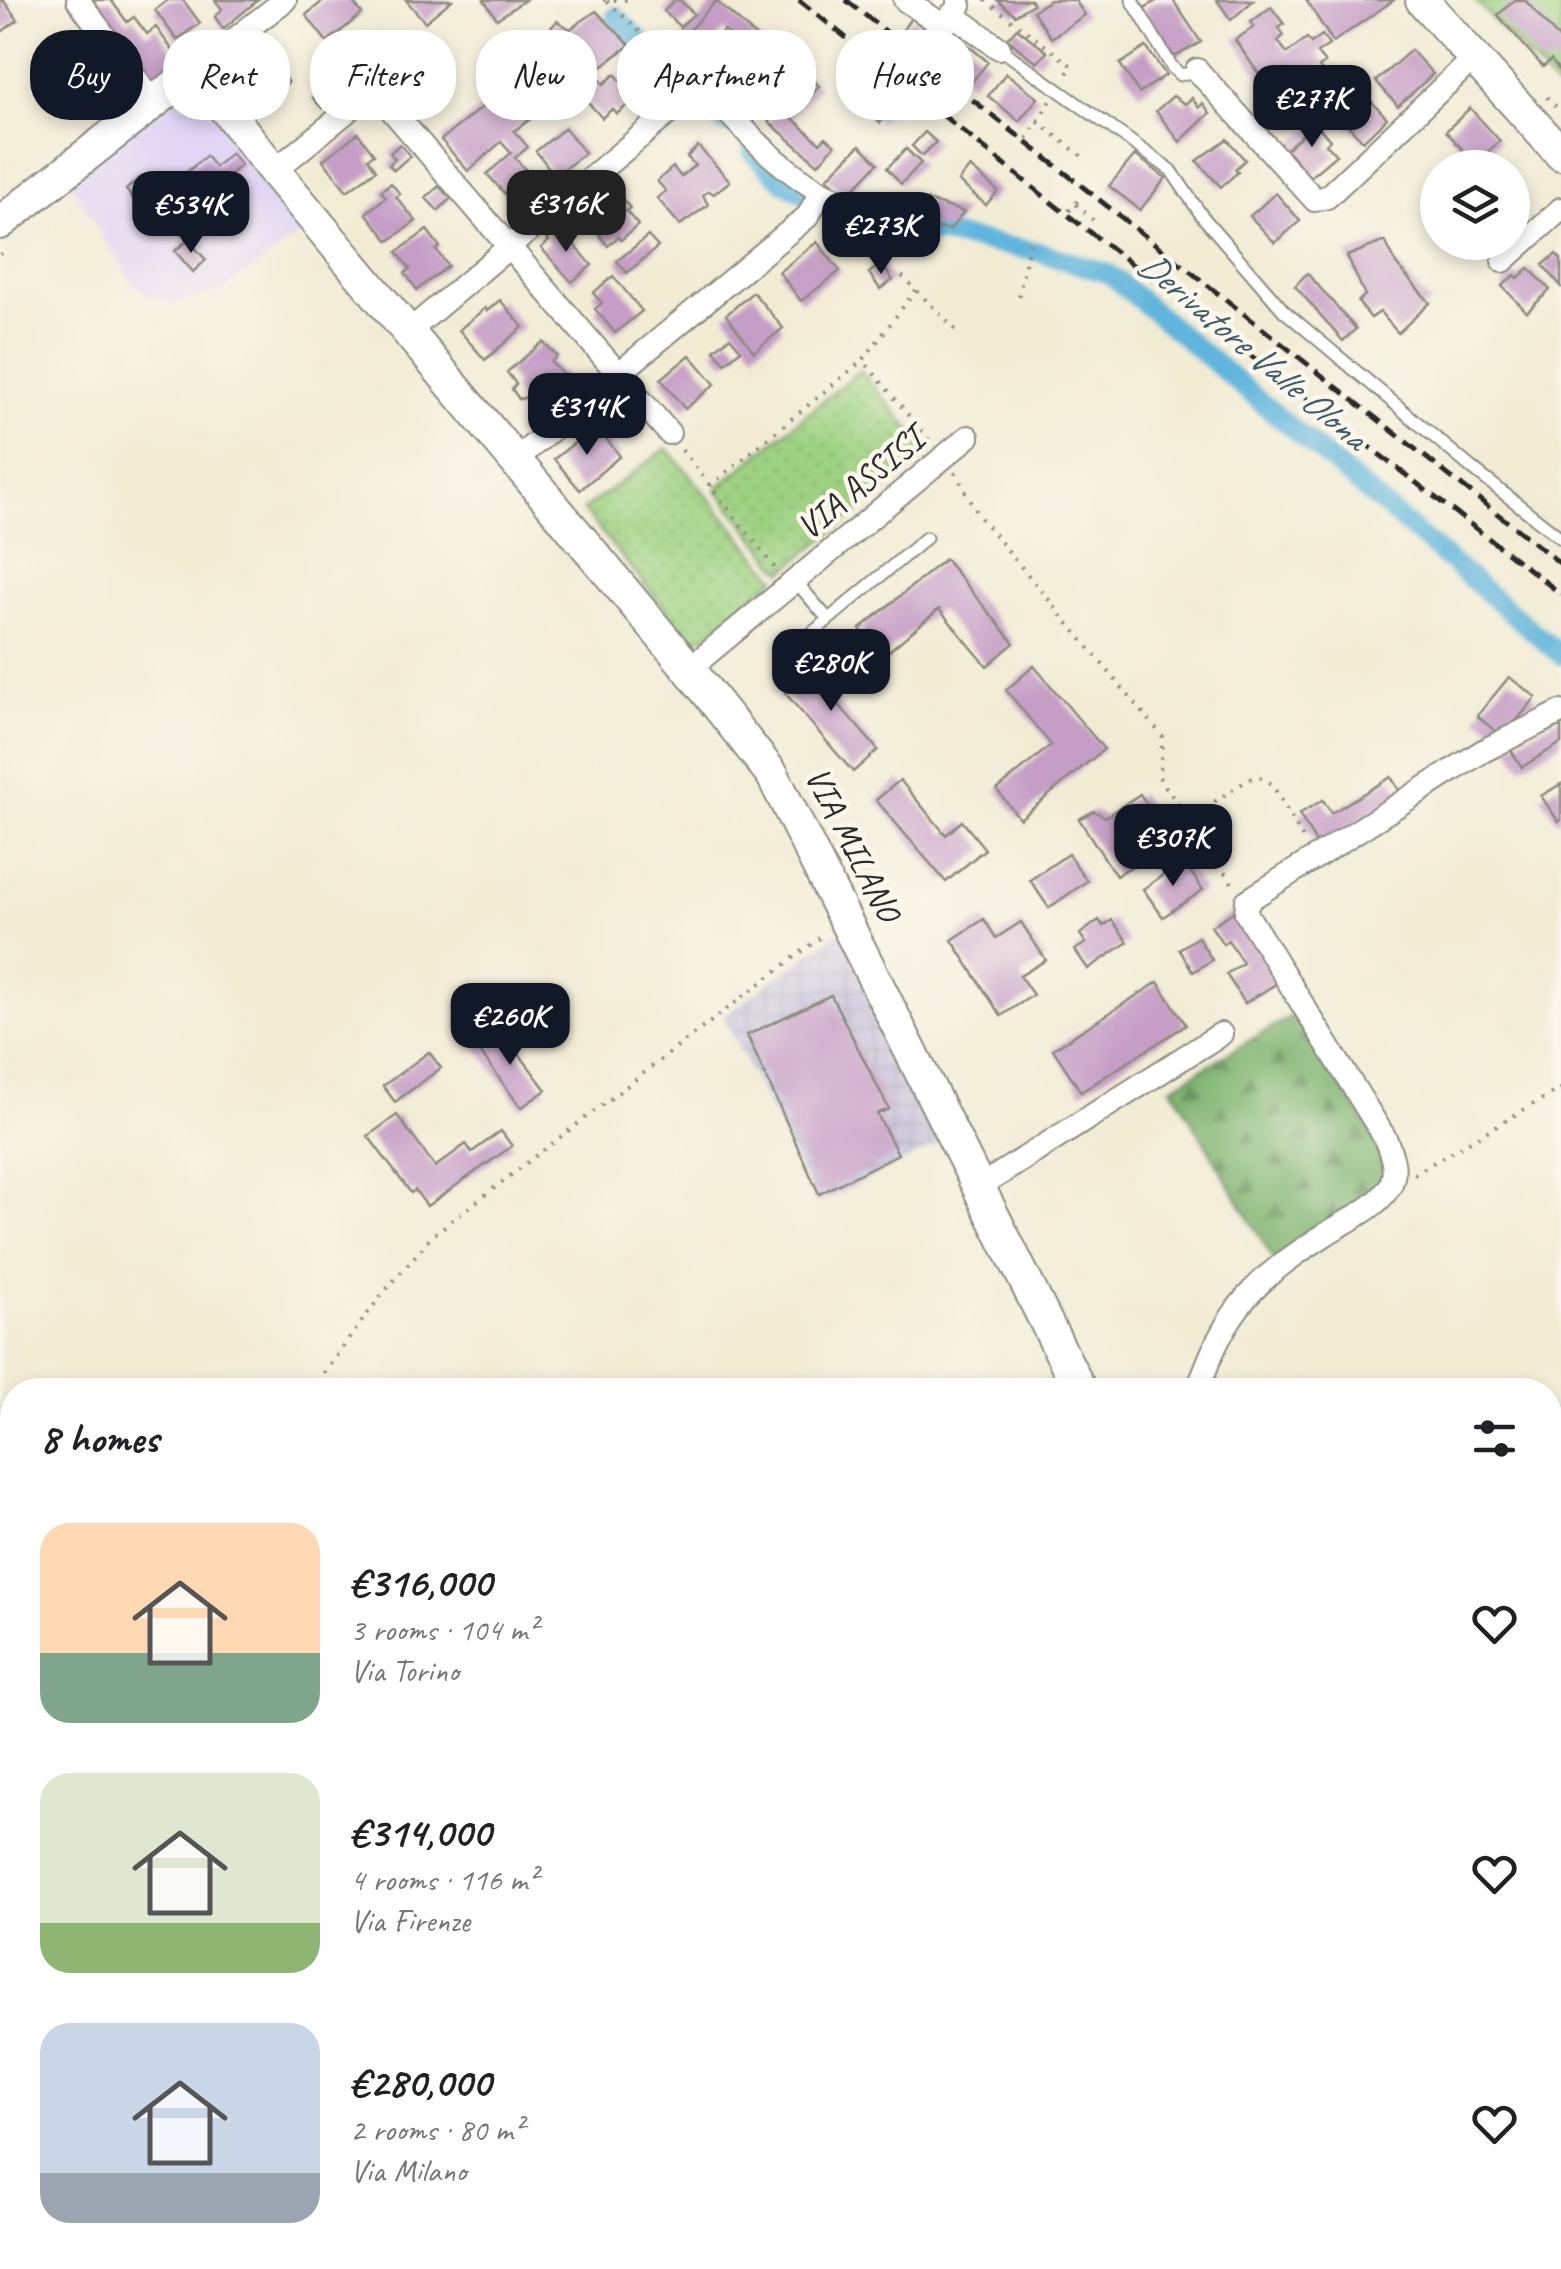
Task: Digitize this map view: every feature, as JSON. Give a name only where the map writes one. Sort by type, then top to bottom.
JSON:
[{"type":"street","points":[[78,0],[154,103]]},
{"type":"street","points":[[246,30],[285,0]]},
{"type":"street","points":[[905,0],[944,26],[955,7],[999,48]]},
{"type":"street","points":[[1422,0],[1561,154]]},
{"type":"street","points":[[1191,72],[1315,200],[1327,198],[1475,58]]},
{"type":"street","points":[[274,170],[361,100],[374,95],[383,100],[669,433]]},
{"type":"street","points":[[0,223],[163,96]]},
{"type":"street","name":"VIA MILANO","points":[[234,120],[690,669],[772,774],[1074,1378]]},
{"type":"street","points":[[408,332],[660,120]]},
{"type":"street","points":[[737,120],[820,193],[858,207]]},
{"type":"street","points":[[514,461],[808,216],[820,193]]},
{"type":"street","points":[[1503,262],[1561,210]]},
{"type":"street","name":"VIA ASSISI","points":[[690,669],[968,437]]},
{"type":"street","points":[[1202,1378],[1216,1338],[1235,1308],[1276,1270],[1382,1196],[1394,1176],[1386,1138],[1246,913],[1247,902],[1483,751],[1561,712]]},
{"type":"street","points":[[979,1187],[1220,1034]]},
{"type":"lane","points":[[1132,0],[1172,68],[1180,75],[1191,72]]},
{"type":"lane","points":[[999,48],[1171,170],[1202,216],[1284,311],[1561,538]]},
{"type":"lane","points":[[781,659],[926,538]]},
{"type":"lane","name":"VIA ASSISI","points":[[794,585],[828,620]]},
{"type":"path","points":[[605,0],[627,0]]},
{"type":"path","points":[[605,0],[637,30]]},
{"type":"path","points":[[1038,122],[1083,157]]},
{"type":"path","points":[[1027,139],[1032,132]]},
{"type":"path","points":[[1068,212],[1081,197]]},
{"type":"path","points":[[1076,204],[1094,220]]},
{"type":"path","points":[[1019,296],[1032,234]]},
{"type":"path","points":[[902,276],[960,333]]},
{"type":"path","points":[[710,486],[863,360],[916,290]]},
{"type":"path","points":[[863,360],[960,478],[979,516],[1163,736],[1160,777],[1247,902]]},
{"type":"path","points":[[669,433],[794,585]]},
{"type":"path","points":[[1188,819],[1249,779],[1260,777],[1272,784],[1305,836],[1307,861]]},
{"type":"path","points":[[320,1378],[380,1297],[433,1235],[846,918]]},
{"type":"path","points":[[1394,1176],[1407,1177],[1431,1166],[1561,1088]]},
{"type":"shaded area","points":[[163,109],[163,120],[221,120],[310,227],[222,291],[174,303],[150,296],[131,281],[69,181]]},
{"type":"shaded area","points":[[845,928],[947,1140],[817,1204],[723,1016]]},
{"type":"green space","points":[[1475,0],[1561,0],[1561,93]]},
{"type":"green space","points":[[860,370],[930,452],[783,572],[716,489]]},
{"type":"green space","points":[[667,448],[776,578],[705,636],[695,639],[685,633],[583,510]]},
{"type":"green space","points":[[1296,1013],[1376,1141],[1382,1170],[1378,1189],[1276,1264],[1172,1087]]},
{"type":"building","points":[[3,0],[18,20],[0,33],[0,2]]},
{"type":"building","points":[[89,0],[111,0],[127,22],[134,17],[147,34],[156,27],[163,37],[163,79],[152,87],[143,75],[143,30],[111,30]]},
{"type":"building","points":[[168,0],[183,0],[200,23],[191,30],[170,30],[155,10]]},
{"type":"building","points":[[215,0],[258,0],[223,29],[215,17],[222,9]]},
{"type":"building","points":[[324,0],[351,0],[362,14],[342,30],[318,30],[306,15]]},
{"type":"building","points":[[406,0],[452,0],[425,22]]},
{"type":"building","points":[[484,0],[525,0],[497,19]]},
{"type":"building","points":[[675,0],[694,14],[680,27],[664,11]]},
{"type":"building","points":[[997,0],[1031,0],[1033,4],[1015,15]]},
{"type":"building","points":[[1050,0],[1075,0],[1085,15],[1051,38],[1033,11]]},
{"type":"building","points":[[1158,0],[1173,0],[1201,42],[1174,57],[1143,9]]},
{"type":"building","points":[[1217,0],[1254,0],[1231,20]]},
{"type":"building","points":[[1306,0],[1394,0],[1333,42]]},
{"type":"building","points":[[1514,0],[1525,0],[1561,41],[1561,72],[1551,60],[1543,67],[1498,15]]},
{"type":"building","points":[[716,1],[749,30],[724,30],[690,30]]},
{"type":"building","points":[[1271,7],[1284,24],[1279,28],[1284,35],[1278,41],[1287,53],[1307,38],[1311,43],[1322,35],[1329,45],[1317,53],[1325,63],[1319,67],[1324,75],[1287,102],[1277,87],[1287,79],[1283,72],[1271,81],[1267,77],[1263,80],[1235,40],[1254,27],[1251,22]]},
{"type":"building","points":[[596,11],[617,32],[617,55],[597,69],[597,30],[549,30],[557,21],[570,29]]},
{"type":"building","points":[[911,18],[927,30],[903,30]]},
{"type":"building","points":[[1017,28],[1047,52],[1037,63],[1007,39]]},
{"type":"building","points":[[1146,47],[1166,75],[1139,93],[1120,64]]},
{"type":"building","points":[[974,50],[988,62],[974,79]]},
{"type":"building","points":[[1411,50],[1433,74],[1398,106],[1376,81]]},
{"type":"building","points":[[1006,73],[1038,98],[1019,121],[988,96]]},
{"type":"building","points":[[615,74],[617,76],[617,114],[612,109],[602,118],[597,112],[597,80],[604,84]]},
{"type":"building","points":[[1352,81],[1387,118],[1363,141],[1327,103]]},
{"type":"building","points":[[1173,96],[1185,104],[1192,98],[1199,108],[1203,103],[1210,113],[1180,142],[1156,111]]},
{"type":"building","points":[[1470,108],[1500,141],[1490,150],[1463,150],[1446,131]]},
{"type":"building","points":[[476,112],[476,120],[529,120],[514,131],[528,147],[515,158],[540,186],[517,207],[487,174],[511,153],[501,142],[468,171],[441,140]]},
{"type":"building","points":[[794,120],[820,143],[826,137],[835,145],[818,164],[768,121]]},
{"type":"building","points":[[1315,123],[1330,140],[1326,144],[1336,155],[1310,177],[1286,149]]},
{"type":"building","points":[[565,128],[585,153],[555,176],[536,151]]},
{"type":"building","points":[[925,132],[936,142],[922,156],[912,146]]},
{"type":"building","points":[[358,133],[374,154],[368,158],[376,170],[347,191],[323,160]]},
{"type":"building","points":[[1227,139],[1245,160],[1221,187],[1197,161]]},
{"type":"building","points":[[400,144],[410,156],[394,170],[389,165],[395,159],[390,153]]},
{"type":"building","points":[[860,145],[878,163],[847,196],[827,178]]},
{"type":"building","points":[[698,146],[730,181],[714,194],[709,191],[703,195],[708,205],[680,225],[657,198],[666,191],[657,181],[673,167],[681,177],[695,165],[687,157]]},
{"type":"building","points":[[906,149],[921,163],[901,184],[887,168]]},
{"type":"building","points":[[231,153],[241,165],[225,178],[233,187],[216,202],[188,171],[206,156],[215,167]]},
{"type":"building","points":[[1135,155],[1166,178],[1140,210],[1109,186]]},
{"type":"building","points":[[970,167],[998,191],[986,205],[958,181]]},
{"type":"building","points":[[138,179],[152,195],[139,206],[126,190]]},
{"type":"building","points":[[391,183],[400,194],[396,197],[416,221],[389,241],[366,213],[386,197],[381,191]]},
{"type":"building","points":[[439,186],[451,198],[438,211],[426,198]]},
{"type":"building","points":[[611,186],[630,208],[626,211],[638,225],[608,246],[582,211]]},
{"type":"building","points":[[1276,193],[1300,221],[1275,243],[1250,216]]},
{"type":"building","points":[[889,200],[924,204],[926,200],[964,212],[950,230],[877,217],[879,208]]},
{"type":"building","points":[[558,226],[592,265],[572,282],[541,248],[549,241],[545,237]]},
{"type":"building","points":[[427,230],[448,266],[417,290],[405,273],[410,269],[397,252]]},
{"type":"building","points":[[648,236],[658,247],[627,273],[617,261]]},
{"type":"building","points":[[188,240],[206,260],[193,272],[175,251]]},
{"type":"building","points":[[1385,241],[1397,265],[1430,303],[1398,333],[1380,312],[1371,318],[1358,302],[1365,295],[1347,256]]},
{"type":"building","points":[[817,242],[840,271],[801,301],[779,272]]},
{"type":"building","points":[[1556,254],[1561,259],[1561,286],[1543,265]]},
{"type":"building","points":[[881,264],[893,280],[880,289],[869,273]]},
{"type":"building","points":[[1529,268],[1550,290],[1527,312],[1502,286]]},
{"type":"building","points":[[1307,273],[1356,329],[1343,341],[1295,286]]},
{"type":"building","points":[[613,276],[642,311],[615,333],[595,309],[602,303],[593,293]]},
{"type":"building","points":[[753,292],[783,328],[754,352],[726,315]]},
{"type":"building","points":[[500,300],[523,327],[485,360],[459,330]]},
{"type":"building","points":[[730,337],[741,350],[725,363],[714,350]]},
{"type":"building","points":[[543,342],[557,356],[551,362],[570,382],[536,414],[528,405],[536,400],[532,396],[519,399],[512,389],[516,384],[507,372]]},
{"type":"building","points":[[690,355],[715,384],[685,409],[661,379]]},
{"type":"building","points":[[596,426],[620,456],[580,490],[554,459]]},
{"type":"building","points":[[945,559],[1014,643],[987,666],[939,609],[883,656],[860,629]]},
{"type":"building","points":[[827,657],[850,684],[833,698],[878,750],[853,772],[785,693]]},
{"type":"building","points":[[1034,666],[1104,749],[1020,819],[997,790],[1051,745],[1006,690]]},
{"type":"building","points":[[1509,677],[1536,697],[1503,737],[1477,716]]},
{"type":"building","points":[[1561,717],[1561,743],[1522,767],[1508,746]]},
{"type":"building","points":[[1391,777],[1402,795],[1318,846],[1299,814],[1323,800],[1331,813]]},
{"type":"building","points":[[900,780],[946,835],[962,821],[985,849],[946,882],[876,800]]},
{"type":"building","points":[[1561,784],[1561,820],[1558,821],[1541,796]]},
{"type":"building","points":[[1140,794],[1162,826],[1141,840],[1150,854],[1116,876],[1079,819],[1094,811],[1105,817]]},
{"type":"building","points":[[1068,854],[1087,881],[1049,908],[1030,880]]},
{"type":"building","points":[[1183,861],[1203,890],[1163,917],[1143,889]]},
{"type":"building","points":[[1233,912],[1279,982],[1245,1003],[1226,974],[1243,963],[1228,940],[1223,944],[1211,926]]},
{"type":"building","points":[[984,919],[996,938],[1021,922],[1046,960],[1020,976],[1033,995],[1001,1016],[952,940]]},
{"type":"building","points":[[1099,920],[1103,926],[1112,920],[1128,942],[1088,969],[1075,950],[1086,943],[1080,934]]},
{"type":"building","points":[[1198,937],[1212,960],[1193,972],[1179,949]]},
{"type":"building","points":[[1158,982],[1186,1025],[1081,1092],[1053,1049]]},
{"type":"building","points":[[831,995],[889,1109],[877,1114],[898,1154],[819,1194],[747,1035]]},
{"type":"building","points":[[499,1027],[546,1090],[521,1108],[475,1045]]},
{"type":"building","points":[[429,1052],[441,1068],[395,1102],[383,1086]]},
{"type":"building","points":[[397,1115],[435,1167],[466,1144],[472,1152],[501,1131],[512,1146],[427,1206],[415,1190],[411,1193],[368,1136]]},
{"type":"waterway","name":"Derivatore Valle Olona","points":[[616,16],[725,124]]},
{"type":"waterway","name":"Derivatore Valle Olona","points":[[752,152],[785,183],[802,193]]},
{"type":"waterway","name":"Derivatore Valle Olona","points":[[844,213],[868,221],[1040,252],[1109,274],[1561,655]]},
{"type":"railway","points":[[799,0],[1056,206],[1561,594]]},
{"type":"railway","points":[[846,0],[1561,564]]}]
